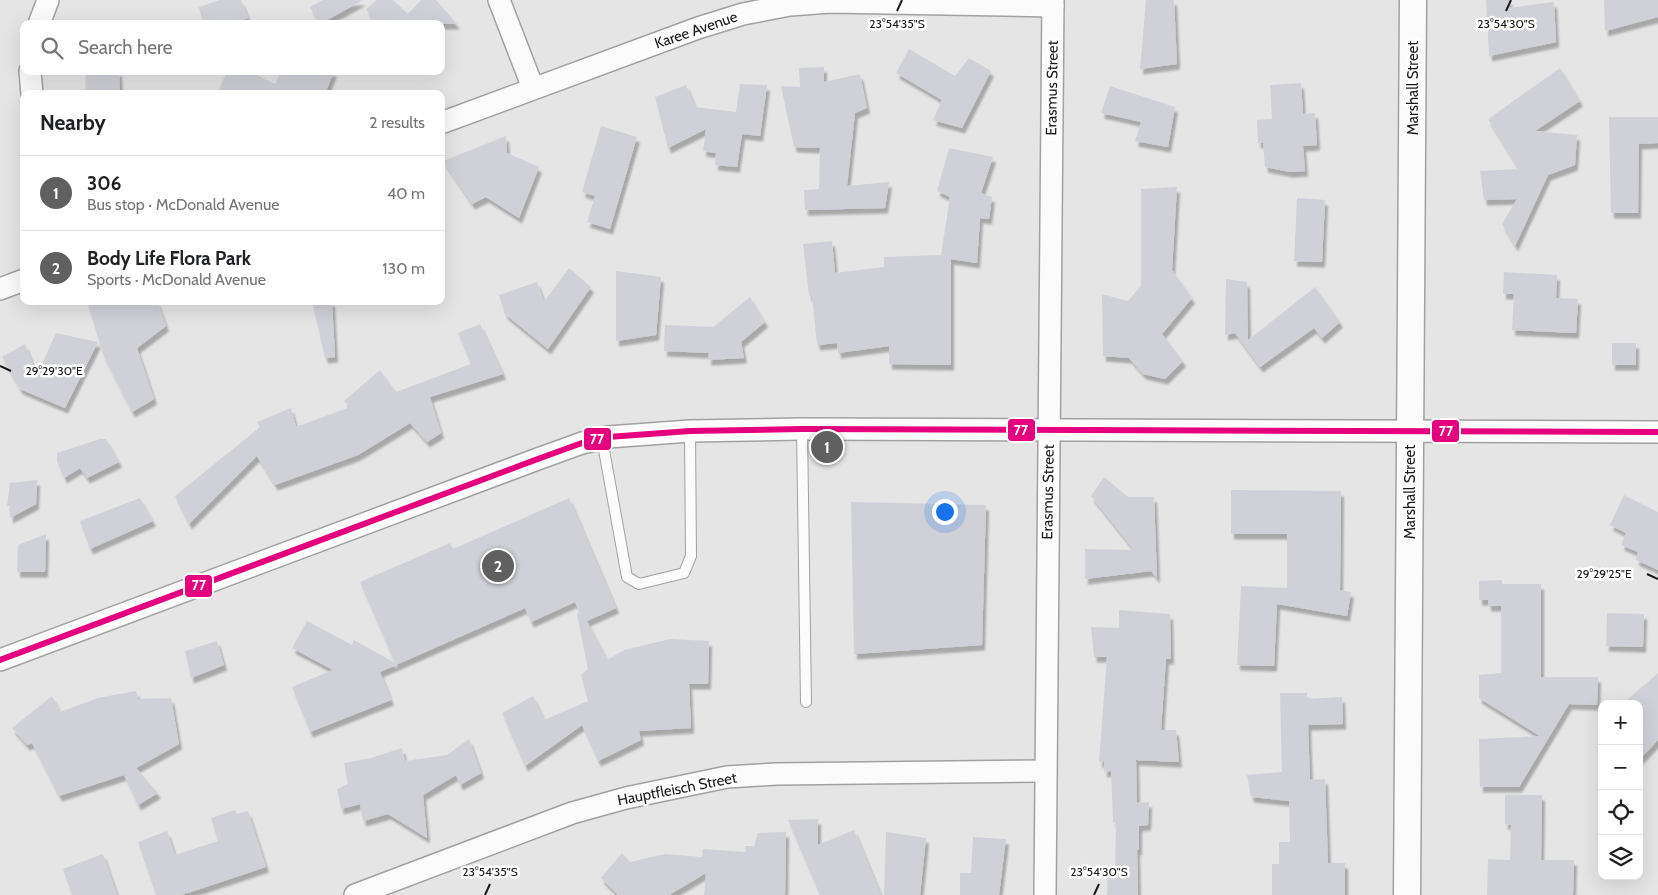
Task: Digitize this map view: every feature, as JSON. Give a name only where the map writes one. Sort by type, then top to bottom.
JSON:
[{"type":"street","points":[[40,20],[48,0]]},
{"type":"street","points":[[499,0],[532,88]]},
{"type":"street","name":"Marshall Street","points":[[1407,895],[1413,0]]},
{"type":"street","name":"Karee Avenue","points":[[445,121],[532,88],[725,19],[790,5],[830,2],[1053,3]]},
{"type":"street","name":"Erasmus Street","points":[[1045,895],[1053,3]]},
{"type":"street","points":[[30,75],[32,90]]},
{"type":"street","points":[[0,289],[20,282]]},
{"type":"street","points":[[0,660],[507,470],[582,443],[602,438],[690,431],[802,429],[1658,432]]},
{"type":"street","name":"Hauptfleisch Street","points":[[355,895],[572,813],[626,798],[727,777],[776,774],[1045,771]]},
{"type":"lane","points":[[802,429],[806,702]]},
{"type":"lane","points":[[602,438],[627,577],[639,584],[684,573],[692,556],[690,431]]},
{"type":"building","points":[[220,0],[241,0],[248,18],[244,20],[202,20],[199,7]]},
{"type":"building","points":[[323,0],[363,0],[327,20],[318,20],[310,7]]},
{"type":"building","points":[[377,0],[393,0],[408,14],[421,0],[436,0],[457,24],[445,24],[445,20],[373,20],[366,9]]},
{"type":"building","points":[[1146,0],[1174,0],[1177,64],[1140,69]]},
{"type":"building","points":[[1486,0],[1510,0],[1508,8],[1554,2],[1556,42],[1489,56]]},
{"type":"building","points":[[1604,0],[1658,0],[1658,17],[1605,31]]},
{"type":"building","points":[[909,49],[955,76],[969,58],[991,71],[962,128],[933,120],[942,100],[896,73]]},
{"type":"building","points":[[824,67],[824,82],[860,74],[867,108],[855,113],[847,186],[889,182],[885,208],[805,210],[804,190],[819,189],[820,148],[794,147],[781,86],[800,87],[799,68]]},
{"type":"building","points":[[1560,68],[1580,101],[1535,131],[1577,135],[1575,165],[1548,175],[1515,246],[1502,224],[1517,199],[1484,200],[1480,171],[1519,169],[1488,119]]},
{"type":"building","points":[[86,75],[119,75],[120,90],[85,90]]},
{"type":"building","points":[[225,75],[256,75],[275,84],[279,75],[332,75],[327,90],[219,90]]},
{"type":"building","points":[[1301,83],[1303,114],[1315,113],[1317,145],[1303,146],[1305,171],[1290,172],[1265,167],[1263,143],[1258,143],[1257,120],[1272,119],[1270,85]]},
{"type":"building","points":[[740,84],[767,85],[760,136],[742,134],[737,167],[715,165],[716,153],[703,151],[706,129],[668,148],[655,97],[686,85],[695,107],[736,112]]},
{"type":"building","points":[[1110,86],[1175,107],[1168,147],[1135,141],[1141,122],[1101,113]]},
{"type":"building","points":[[1609,117],[1658,117],[1658,143],[1639,144],[1638,213],[1611,213]]},
{"type":"building","points":[[601,126],[637,137],[610,229],[587,222],[595,196],[582,192]]},
{"type":"building","points":[[506,136],[507,153],[539,167],[519,218],[486,197],[472,204],[445,164],[445,160]]},
{"type":"building","points":[[949,148],[993,157],[981,193],[992,197],[989,219],[980,218],[977,263],[951,259],[951,365],[889,364],[889,346],[838,353],[837,343],[817,345],[812,296],[809,296],[803,244],[832,241],[835,273],[884,267],[884,257],[941,255],[950,197],[937,191]]},
{"type":"building","points":[[1177,187],[1172,270],[1192,298],[1162,334],[1183,361],[1165,379],[1143,374],[1129,358],[1103,356],[1102,294],[1128,301],[1141,286],[1141,189]]},
{"type":"building","points":[[1297,198],[1325,200],[1322,262],[1294,261]]},
{"type":"building","points":[[569,268],[591,287],[548,349],[505,314],[499,295],[537,282],[544,302]]},
{"type":"building","points":[[616,271],[661,277],[656,335],[616,341]]},
{"type":"building","points":[[1504,272],[1557,275],[1556,298],[1578,299],[1576,333],[1512,330],[1514,294],[1503,294]]},
{"type":"building","points":[[1226,279],[1247,282],[1248,340],[1315,287],[1340,322],[1322,338],[1314,328],[1260,367],[1235,333],[1225,335]]},
{"type":"building","points":[[750,297],[765,322],[741,342],[744,358],[708,360],[709,353],[664,351],[665,325],[713,327]]},
{"type":"building","points":[[88,305],[158,305],[166,326],[137,348],[154,399],[132,412],[103,354]]},
{"type":"building","points":[[313,305],[332,305],[335,357],[325,358]]},
{"type":"building","points":[[480,324],[503,374],[430,397],[441,433],[427,442],[410,423],[358,455],[275,485],[257,456],[189,524],[175,496],[260,427],[257,422],[291,408],[296,427],[350,407],[344,401],[380,370],[396,392],[471,364],[458,333]]},
{"type":"building","points":[[56,333],[98,342],[65,408],[20,389],[2,357],[25,344],[37,375]]},
{"type":"building","points":[[1612,343],[1636,343],[1636,365],[1612,365]]},
{"type":"building","points":[[100,439],[106,439],[119,462],[87,478],[80,468],[64,478],[57,461],[57,453]]},
{"type":"building","points":[[1104,477],[1128,497],[1154,497],[1157,578],[1151,571],[1085,579],[1085,549],[1134,550],[1091,496]]},
{"type":"building","points":[[37,480],[36,504],[10,518],[10,505],[7,506],[10,483]]},
{"type":"building","points":[[1231,490],[1341,491],[1340,590],[1351,592],[1347,616],[1277,604],[1274,666],[1237,665],[1241,586],[1287,588],[1287,534],[1231,534]]},
{"type":"building","points":[[1624,495],[1658,512],[1658,570],[1636,560],[1638,552],[1621,545],[1626,533],[1610,525]]},
{"type":"building","points":[[140,498],[153,521],[90,549],[80,521]]},
{"type":"building","points":[[569,498],[616,608],[587,621],[607,660],[624,650],[670,639],[709,641],[708,684],[689,684],[691,728],[639,731],[641,740],[598,761],[582,725],[525,766],[502,713],[533,696],[544,720],[588,701],[581,675],[588,669],[577,614],[580,613],[575,602],[531,622],[525,608],[380,672],[391,700],[310,732],[292,687],[333,670],[292,648],[307,621],[352,645],[354,640],[395,663],[360,582],[450,543],[453,549]]},
{"type":"building","points":[[851,502],[986,505],[982,645],[854,654]]},
{"type":"building","points":[[46,534],[45,572],[17,572],[18,545]]},
{"type":"building","points":[[1502,580],[1502,584],[1541,584],[1541,677],[1598,677],[1597,705],[1569,704],[1519,787],[1480,787],[1479,739],[1540,736],[1479,698],[1479,675],[1501,673],[1501,606],[1488,606],[1488,600],[1479,600],[1479,581]]},
{"type":"building","points":[[1119,610],[1170,614],[1171,659],[1166,659],[1161,730],[1176,730],[1179,762],[1136,760],[1137,803],[1149,802],[1148,825],[1139,826],[1139,850],[1137,850],[1138,895],[1107,895],[1108,872],[1115,872],[1116,822],[1113,822],[1111,771],[1104,772],[1104,761],[1099,762],[1107,657],[1094,657],[1091,627],[1119,628]]},
{"type":"building","points":[[1607,613],[1644,614],[1643,647],[1606,646]]},
{"type":"building","points":[[217,641],[224,665],[191,678],[185,651]]},
{"type":"building","points":[[1658,673],[1658,740],[1643,756],[1643,700],[1627,700]]},
{"type":"building","points":[[136,691],[138,699],[171,698],[179,744],[136,768],[158,793],[138,805],[124,775],[59,796],[32,743],[27,745],[12,728],[52,696],[60,712],[98,698]]},
{"type":"building","points":[[1280,693],[1307,693],[1307,699],[1342,697],[1343,724],[1308,725],[1310,780],[1325,779],[1328,863],[1345,863],[1345,895],[1272,895],[1272,864],[1279,864],[1279,842],[1290,842],[1289,801],[1251,797],[1247,775],[1282,772]]},
{"type":"building","points":[[469,739],[481,773],[460,785],[456,775],[423,795],[427,838],[388,814],[363,821],[360,804],[341,809],[337,789],[348,784],[344,763],[371,758],[402,748],[405,761],[447,755]]},
{"type":"building","points":[[1505,795],[1542,795],[1541,860],[1574,860],[1573,895],[1487,895],[1488,859],[1510,860],[1511,825],[1505,824]]},
{"type":"building","points":[[235,810],[237,814],[248,811],[266,867],[182,895],[156,895],[138,842],[167,831],[175,855],[218,841],[211,818]]},
{"type":"building","points":[[818,819],[818,845],[854,830],[881,895],[820,895],[788,820]]},
{"type":"building","points":[[786,832],[785,895],[704,895],[706,873],[669,895],[618,895],[601,878],[622,853],[630,862],[665,854],[702,857],[703,849],[746,852],[745,846],[754,846],[758,833]]},
{"type":"building","points":[[886,832],[926,838],[920,895],[884,895]]},
{"type":"building","points":[[973,837],[1006,839],[999,895],[960,895],[960,873],[971,873]]},
{"type":"building","points":[[103,854],[117,895],[72,895],[63,869]]},
{"type":"transit line","name":"77","points":[[0,660],[535,460],[582,443],[608,437],[690,431],[802,429],[1658,432]]},
{"type":"place","name":"306","points":[[827,447]]},
{"type":"place","name":"Body Life Flora Park","points":[[498,566]]}]
